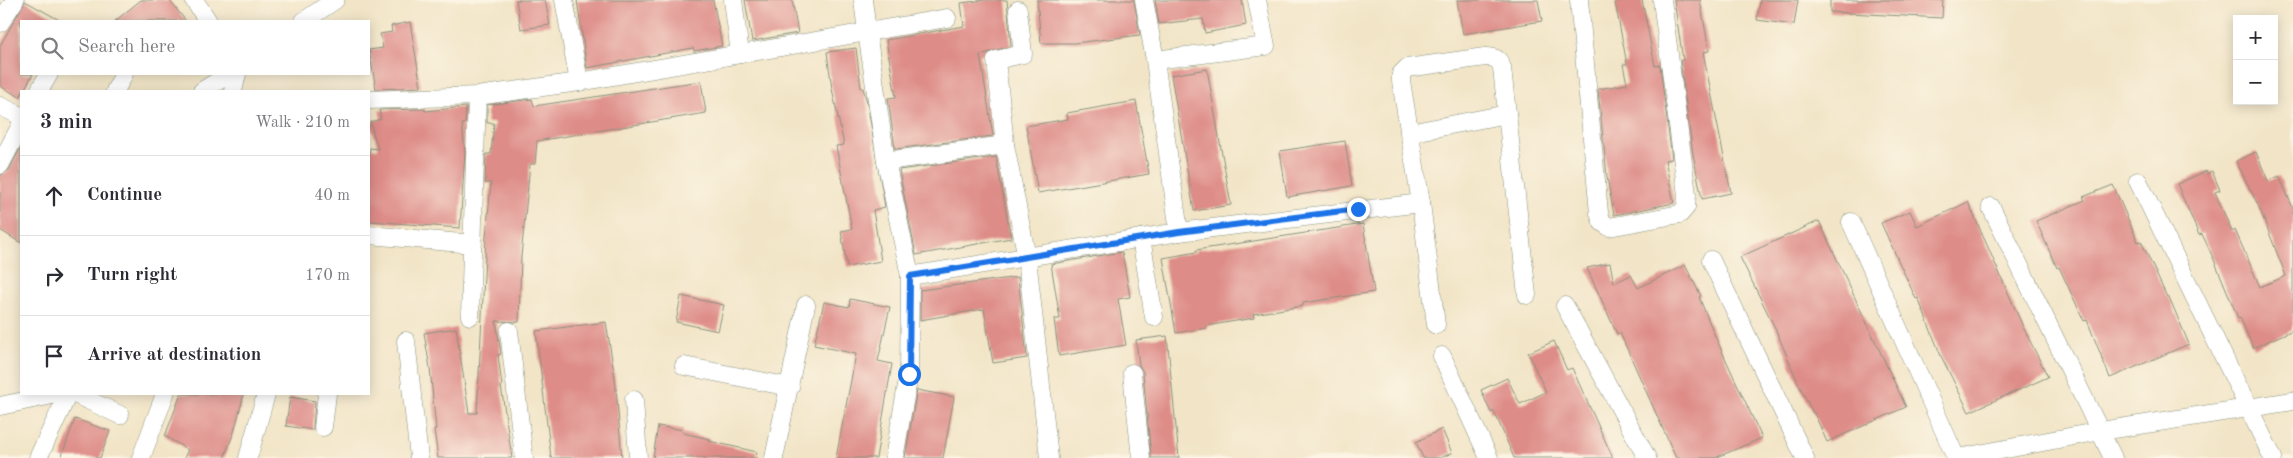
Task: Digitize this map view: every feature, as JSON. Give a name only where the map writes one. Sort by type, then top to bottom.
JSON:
[{"type":"street","points":[[0,23],[15,0]]},
{"type":"street","points":[[194,0],[207,20]]},
{"type":"street","points":[[305,20],[334,0]]},
{"type":"street","points":[[564,0],[578,82]]},
{"type":"street","points":[[732,0],[740,54]]},
{"type":"street","points":[[863,0],[886,161],[910,276],[909,374],[894,458]]},
{"type":"street","points":[[1144,0],[1155,60],[1179,232]]},
{"type":"street","points":[[1155,60],[1266,46],[1257,0]]},
{"type":"street","points":[[1579,0],[1599,213],[1602,222],[1609,227],[1680,214],[1686,207],[1687,195],[1662,0]]},
{"type":"street","points":[[1018,10],[1023,54],[996,60],[1005,145],[1027,258],[1049,458]]},
{"type":"street","points":[[370,100],[477,96],[578,82],[947,18]]},
{"type":"street","points":[[1436,325],[1421,203],[1401,81],[1401,74],[1407,68],[1486,57],[1500,60],[1527,295]]},
{"type":"street","points":[[40,90],[47,75]]},
{"type":"street","points":[[115,90],[123,75]]},
{"type":"street","points":[[204,90],[226,75]]},
{"type":"street","points":[[233,90],[237,75]]},
{"type":"street","points":[[470,316],[477,96]]},
{"type":"street","points":[[0,106],[20,116]]},
{"type":"street","points":[[1409,133],[1507,114]]},
{"type":"street","points":[[0,165],[20,127]]},
{"type":"street","points":[[886,161],[1005,145]]},
{"type":"street","points":[[2138,180],[2272,458]]},
{"type":"street","points":[[910,276],[1179,232],[1421,203]]},
{"type":"street","points":[[1990,206],[2113,458]]},
{"type":"street","points":[[1851,222],[1957,458],[2248,406],[2293,401]]},
{"type":"street","points":[[370,235],[473,244]]},
{"type":"street","points":[[1141,238],[1154,317]]},
{"type":"street","points":[[1710,260],[1805,458]]},
{"type":"street","points":[[774,458],[806,305]]},
{"type":"street","points":[[1565,306],[1647,458]]},
{"type":"street","points":[[509,331],[524,458]]},
{"type":"street","points":[[406,341],[419,458]]},
{"type":"street","points":[[1442,356],[1489,458]]},
{"type":"street","points":[[684,366],[790,387]]},
{"type":"street","points":[[1132,373],[1141,458]]},
{"type":"street","points":[[0,406],[52,395]]},
{"type":"street","points":[[38,458],[68,395]]},
{"type":"street","points":[[77,395],[120,415]]},
{"type":"street","points":[[141,458],[165,395]]},
{"type":"street","points":[[248,458],[266,395]]},
{"type":"street","points":[[323,427],[328,395]]},
{"type":"street","points":[[634,400],[638,458]]},
{"type":"building","points":[[141,0],[169,0],[185,20],[116,20]]},
{"type":"building","points":[[516,0],[545,0],[550,25],[521,29]]},
{"type":"building","points":[[577,0],[713,0],[722,46],[694,51],[693,48],[587,68]]},
{"type":"building","points":[[745,0],[792,0],[798,33],[752,41]]},
{"type":"building","points":[[1007,0],[1011,46],[980,55],[993,136],[895,149],[888,98],[896,97],[886,40],[964,26],[961,3]]},
{"type":"building","points":[[1037,0],[1134,0],[1140,35],[1075,43],[1041,43]]},
{"type":"building","points":[[1155,0],[1242,0],[1246,25],[1205,33],[1203,19],[1159,24]]},
{"type":"building","points":[[1457,0],[1538,0],[1542,21],[1463,34]]},
{"type":"building","points":[[1642,0],[1655,66],[1660,65],[1672,159],[1665,160],[1674,203],[1614,215],[1607,177],[1598,89],[1627,84],[1623,64],[1627,64],[1615,2]]},
{"type":"building","points":[[1674,0],[1700,0],[1709,51],[1703,52],[1731,193],[1702,199],[1693,154],[1680,61],[1683,60]]},
{"type":"building","points":[[1760,0],[1798,0],[1794,25],[1757,20]]},
{"type":"building","points":[[1830,0],[1943,0],[1942,18],[1830,12]]},
{"type":"building","points":[[25,1],[59,20],[20,20],[20,75],[32,75],[24,90],[20,90],[20,97],[0,86],[0,46]]},
{"type":"building","points":[[410,22],[421,87],[376,89],[370,50],[383,48],[380,34],[392,32],[391,26]]},
{"type":"building","points":[[856,48],[861,88],[863,88],[867,102],[885,207],[873,210],[881,261],[847,267],[841,231],[852,229],[836,146],[844,145],[832,89],[827,52]]},
{"type":"building","points":[[1207,69],[1231,205],[1194,211],[1171,75]]},
{"type":"building","points":[[701,81],[706,113],[537,141],[535,164],[530,164],[521,257],[519,322],[496,321],[501,354],[498,355],[501,386],[512,458],[438,458],[430,368],[424,333],[456,328],[469,413],[477,413],[486,237],[491,183],[485,183],[486,154],[491,154],[494,123],[487,123],[487,105],[532,99],[534,106]]},
{"type":"building","points":[[1136,101],[1149,174],[1038,193],[1026,126],[1068,119],[1067,113]]},
{"type":"building","points":[[466,107],[465,124],[462,124],[465,152],[460,228],[370,221],[370,148],[378,149],[370,122],[381,119],[379,110],[425,109],[425,111]]},
{"type":"building","points":[[1345,141],[1352,186],[1287,197],[1280,151]]},
{"type":"building","points":[[20,149],[20,242],[0,230],[0,176],[9,170]]},
{"type":"building","points":[[2256,152],[2268,181],[2279,176],[2293,208],[2293,330],[2253,348],[2240,317],[2238,318],[2215,262],[2202,234],[2199,235],[2177,184],[2206,171],[2207,174],[2212,171],[2220,190],[2215,192],[2232,232],[2235,230],[2260,287],[2286,276],[2259,207],[2236,161]]},
{"type":"building","points":[[996,157],[1011,238],[916,255],[899,170]]},
{"type":"building","points":[[2113,185],[2138,242],[2141,241],[2167,297],[2169,297],[2189,344],[2110,378],[2087,320],[2084,321],[2036,221],[2085,200],[2083,197]]},
{"type":"building","points":[[1968,202],[2024,329],[2048,377],[1969,412],[1941,356],[1918,298],[1916,299],[1881,223],[1910,211],[1917,226]]},
{"type":"building","points":[[1819,221],[1906,407],[1827,442],[1799,385],[1776,330],[1740,257]]},
{"type":"building","points":[[1363,224],[1374,292],[1303,303],[1303,306],[1253,314],[1254,318],[1176,333],[1163,258],[1197,252],[1196,250]]},
{"type":"building","points":[[1122,252],[1130,297],[1118,299],[1126,345],[1059,356],[1054,319],[1060,319],[1051,264]]},
{"type":"building","points":[[1610,263],[1614,283],[1631,275],[1638,288],[1685,265],[1701,296],[1699,297],[1715,336],[1762,438],[1715,458],[1676,458],[1620,333],[1617,334],[1587,268]]},
{"type":"building","points":[[1018,277],[1027,358],[993,363],[984,309],[920,320],[920,290]]},
{"type":"building","points":[[681,296],[724,305],[718,331],[676,322]]},
{"type":"building","points":[[850,299],[890,307],[878,361],[892,364],[876,458],[836,458],[856,354],[814,345],[824,302],[849,307]]},
{"type":"building","points":[[606,322],[615,378],[622,458],[551,458],[536,331]]},
{"type":"building","points":[[1167,336],[1179,458],[1151,458],[1143,372],[1139,365],[1136,340]]},
{"type":"building","points":[[1554,341],[1567,370],[1572,368],[1613,458],[1514,458],[1494,411],[1491,413],[1481,390],[1507,378],[1520,404],[1546,392],[1528,353]]},
{"type":"building","points":[[917,390],[954,397],[943,458],[905,458]]},
{"type":"building","points":[[181,395],[244,395],[234,432],[224,458],[184,458],[188,450],[165,436]]},
{"type":"building","points":[[290,397],[315,401],[313,430],[286,426]]},
{"type":"building","points":[[75,419],[110,431],[100,458],[61,458]]},
{"type":"building","points":[[658,426],[683,430],[683,433],[710,439],[709,441],[757,452],[756,458],[653,458]]},
{"type":"building","points":[[1442,429],[1452,453],[1440,458],[1423,458],[1416,442]]},
{"type":"route","points":[[909,374],[910,276],[1179,232],[1358,209]]}]
